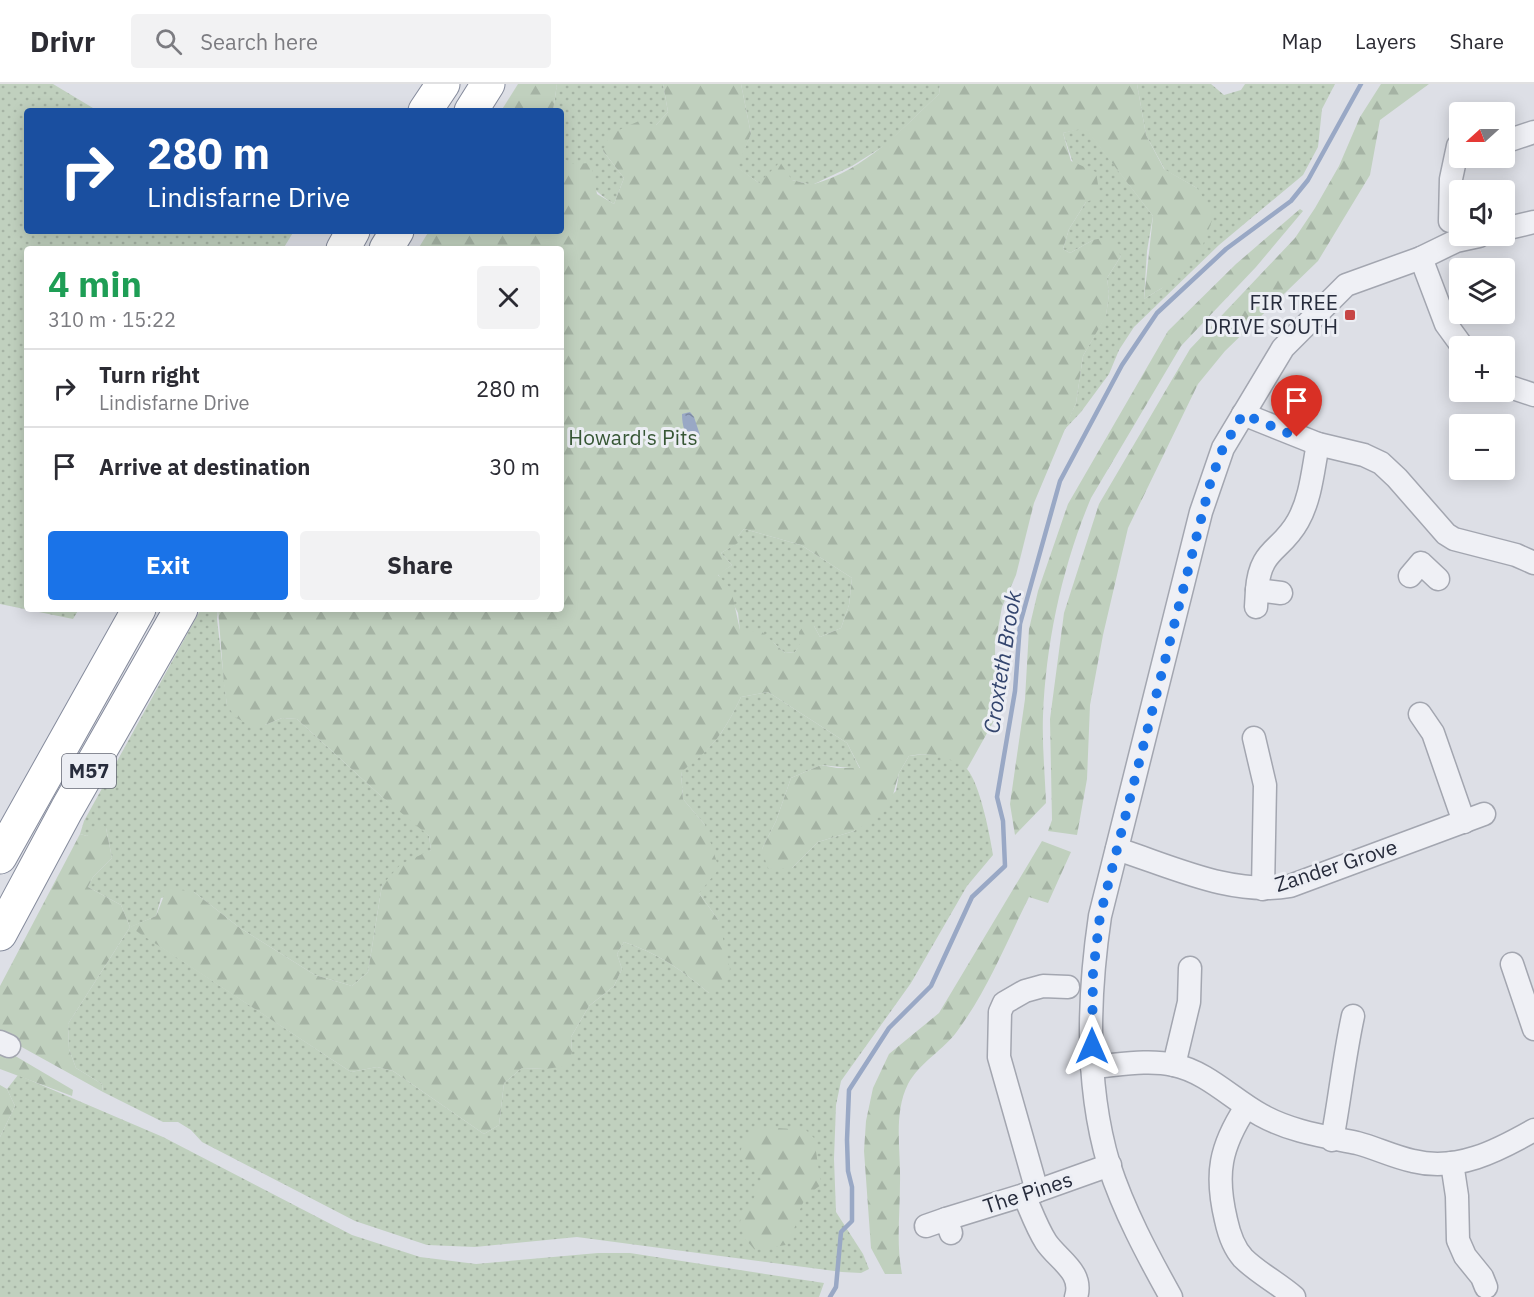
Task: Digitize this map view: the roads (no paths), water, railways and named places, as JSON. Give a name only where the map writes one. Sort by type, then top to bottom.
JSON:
[{"type":"highway","points":[[427,108],[443,84]]},
{"type":"highway","points":[[473,108],[488,84]]},
{"type":"highway","name":"M57","points":[[0,857],[137,612]]},
{"type":"highway","name":"M57","points":[[0,934],[67,809],[179,612]]},
{"type":"street","points":[[1515,138],[1534,132]]},
{"type":"street","points":[[1515,226],[1534,222]]},
{"type":"street","points":[[1171,1297],[1136,1234],[1110,1165],[1092,1067],[1091,1025],[1100,916],[1201,512],[1223,448],[1283,348],[1346,285],[1421,258],[1449,244]]},
{"type":"street","points":[[1421,258],[1446,324],[1455,336]]},
{"type":"street","points":[[1515,389],[1534,395]]},
{"type":"street","points":[[1243,414],[1318,444],[1364,455],[1381,463],[1446,534],[1463,543],[1516,555],[1534,563]]},
{"type":"street","points":[[1281,593],[1257,599],[1263,561],[1291,532],[1304,510],[1318,444]]},
{"type":"street","points":[[1438,579],[1415,570],[1446,534]]},
{"type":"street","name":"Zander Grove","points":[[1117,849],[1236,887],[1263,889],[1290,886],[1474,818],[1433,733],[1418,712]]},
{"type":"street","points":[[1253,735],[1265,785],[1263,889]]},
{"type":"street","points":[[1512,961],[1534,1029]]},
{"type":"street","points":[[1174,1065],[1189,1002],[1191,965]]},
{"type":"street","points":[[1068,987],[1043,986],[1025,991],[1004,1003],[1000,1012],[999,1057],[1030,1193],[1047,1243],[1073,1272],[1078,1291],[1076,1297]]},
{"type":"street","points":[[1332,1140],[1343,1079],[1343,1057],[1354,1014]]},
{"type":"street","points":[[1092,1067],[1147,1063],[1174,1065],[1211,1081],[1246,1107],[1285,1127],[1332,1140],[1358,1144],[1426,1164],[1452,1163],[1487,1155],[1534,1131]]},
{"type":"street","points":[[1246,1107],[1227,1139],[1220,1168],[1221,1200],[1229,1234],[1242,1257],[1294,1297]]},
{"type":"street","points":[[1452,1163],[1457,1196],[1458,1240],[1465,1256],[1482,1277],[1488,1291]]},
{"type":"street","name":"The Pines","points":[[941,1226],[1110,1165]]},
{"type":"water","points":[[690,412],[700,435],[694,444],[686,434],[682,414]]},
{"type":"waterway","name":"Croxteth Brook","points":[[830,1297],[836,1287],[841,1232],[852,1221],[852,1187],[848,1171],[847,1140],[849,1090],[889,1028],[931,986],[972,897],[1005,866],[1003,821],[997,797],[1015,691],[1020,624],[1060,481],[1122,365],[1157,313],[1226,249],[1291,201],[1308,180],[1361,84]]},
{"type":"place","name":"FIR TREE DRIVE SOUTH","points":[[1350,315]]},
{"type":"park label","name":"Howard's Pits","points":[[633,438]]}]
